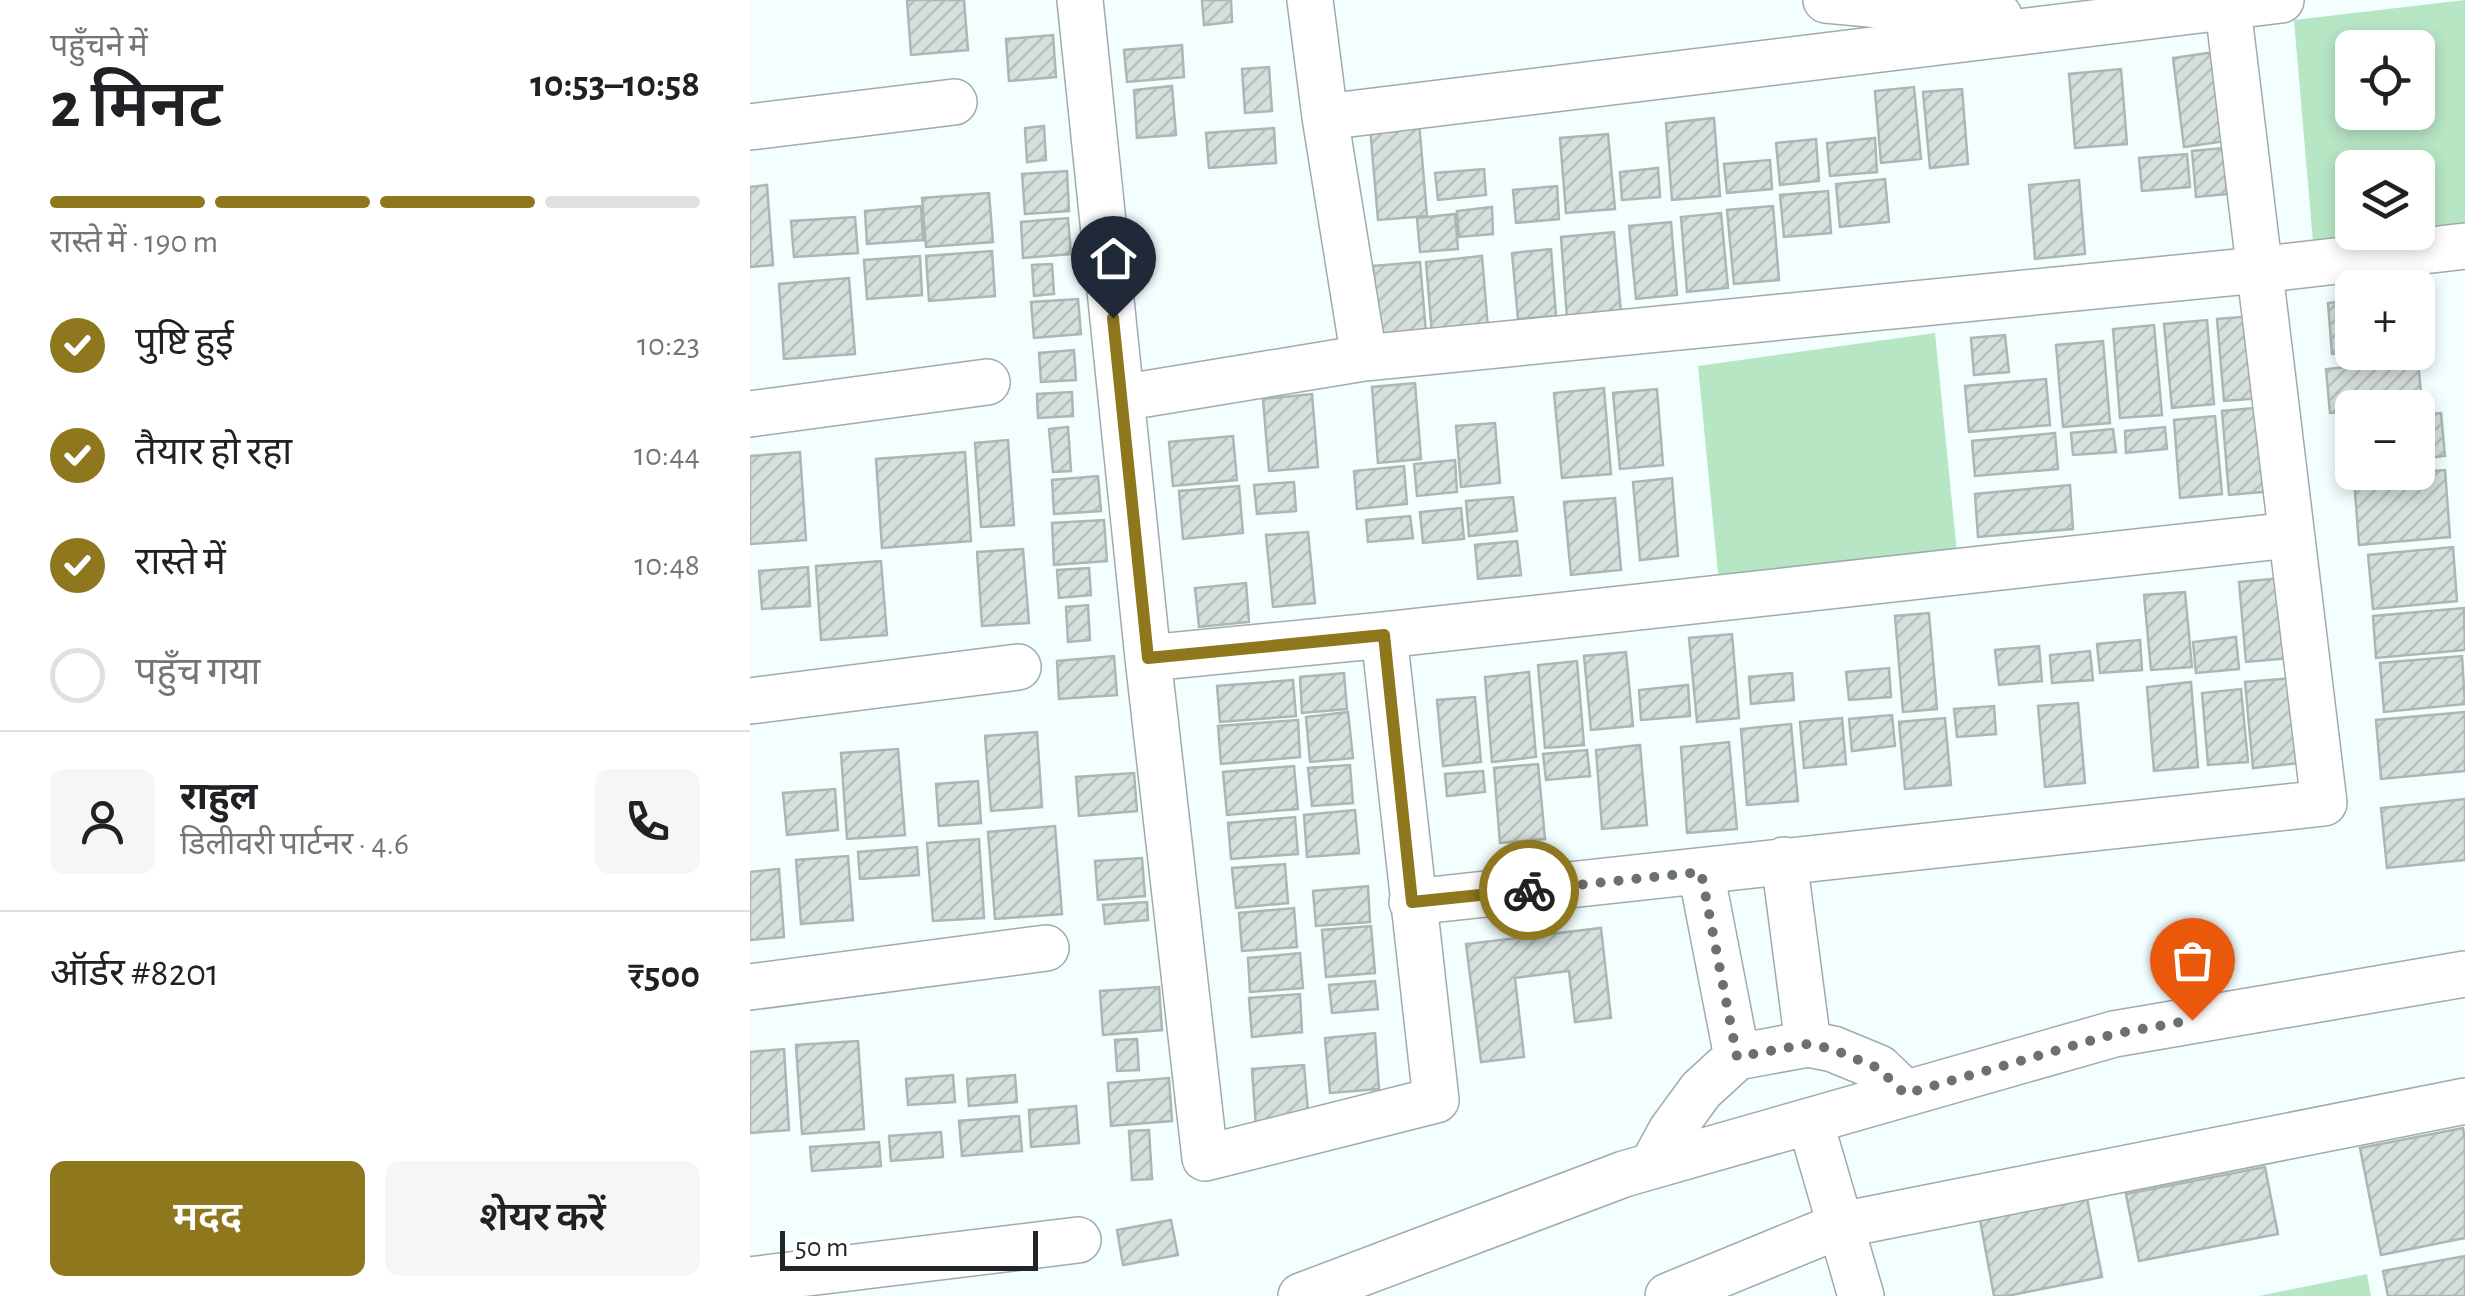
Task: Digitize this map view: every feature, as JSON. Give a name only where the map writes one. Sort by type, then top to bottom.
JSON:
[{"type":"street","points":[[1080,0],[1148,658],[1206,1158],[1436,1100],[1384,635]]},
{"type":"street","points":[[1310,0],[1364,358]]},
{"type":"street","points":[[1826,0],[2091,24]]},
{"type":"street","points":[[1325,117],[2280,0]]},
{"type":"street","points":[[1412,902],[2324,802],[2228,4]]},
{"type":"street","points":[[750,127],[954,102]]},
{"type":"street","points":[[1121,398],[1364,358],[2465,246]]},
{"type":"street","points":[[750,414],[987,382]]},
{"type":"street","points":[[1148,658],[2290,535]]},
{"type":"street","points":[[750,700],[1018,667]]},
{"type":"street","points":[[1784,860],[1808,1044]]},
{"type":"street","points":[[1701,872],[1737,1057]]},
{"type":"street","points":[[750,987],[1046,948]]},
{"type":"street","points":[[1301,1296],[1624,1174],[2114,1034],[2465,974]]},
{"type":"street","points":[[1652,1166],[1701,1090],[1737,1057],[1808,1044],[1832,1049],[1878,1068],[1905,1094]]},
{"type":"street","points":[[1668,1296],[1840,1225],[2465,1102]]},
{"type":"street","points":[[1810,1120],[1861,1296]]},
{"type":"street","points":[[750,1280],[1078,1240]]},
{"type":"green space","points":[[2465,0],[2465,226],[2435,229],[2435,150],[2335,150],[2335,240],[2313,242],[2294,20]]},
{"type":"green space","points":[[1935,333],[1957,553],[1719,583],[1698,366]]},
{"type":"green space","points":[[2367,1274],[2371,1296],[2259,1296]]},
{"type":"building","points":[[907,0],[964,0],[968,50],[911,55]]},
{"type":"building","points":[[1202,0],[1231,0],[1232,22],[1204,25]]},
{"type":"building","points":[[1053,35],[1056,77],[1009,81],[1006,39]]},
{"type":"building","points":[[1182,45],[1184,77],[1127,82],[1124,50]]},
{"type":"building","points":[[2215,52],[2226,141],[2184,147],[2173,58]]},
{"type":"building","points":[[1269,67],[1272,111],[1245,113],[1242,69]]},
{"type":"building","points":[[2121,69],[2127,144],[2075,148],[2069,74]]},
{"type":"building","points":[[1172,86],[1176,135],[1137,138],[1134,90]]},
{"type":"building","points":[[1914,87],[1921,159],[1881,163],[1875,91]]},
{"type":"building","points":[[1962,89],[1968,164],[1930,168],[1923,92]]},
{"type":"building","points":[[1714,118],[1720,196],[1672,200],[1666,123]]},
{"type":"building","points":[[1419,122],[1427,216],[1378,220],[1370,127]]},
{"type":"building","points":[[1044,126],[1046,160],[1027,162],[1025,128]]},
{"type":"building","points":[[1274,128],[1276,163],[1209,168],[1206,133]]},
{"type":"building","points":[[1608,134],[1615,209],[1566,213],[1560,138]]},
{"type":"building","points":[[1875,138],[1877,172],[1830,176],[1827,143]]},
{"type":"building","points":[[1816,139],[1819,181],[1780,185],[1776,143]]},
{"type":"building","points":[[2224,148],[2227,194],[2196,197],[2192,151]]},
{"type":"building","points":[[2187,154],[2190,187],[2142,191],[2139,158]]},
{"type":"building","points":[[1770,160],[1772,189],[1727,193],[1724,164]]},
{"type":"building","points":[[1658,168],[1660,197],[1622,200],[1620,172]]},
{"type":"building","points":[[1484,169],[1486,195],[1438,200],[1435,173]]},
{"type":"building","points":[[1067,171],[1069,211],[1025,214],[1022,174]]},
{"type":"building","points":[[1885,179],[1889,222],[1840,227],[1836,184]]},
{"type":"building","points":[[2079,180],[2085,254],[2035,259],[2029,185]]},
{"type":"building","points":[[767,185],[773,265],[750,267],[750,187]]},
{"type":"building","points":[[1557,186],[1559,219],[1516,223],[1513,190]]},
{"type":"building","points":[[1828,191],[1831,233],[1784,237],[1780,195]]},
{"type":"building","points":[[989,193],[993,242],[926,247],[922,198]]},
{"type":"building","points":[[921,206],[923,240],[867,244],[865,211]]},
{"type":"building","points":[[1773,206],[1779,280],[1734,284],[1727,210]]},
{"type":"building","points":[[1492,207],[1493,234],[1459,237],[1457,211]]},
{"type":"building","points":[[1721,213],[1728,288],[1687,292],[1681,217]]},
{"type":"building","points":[[1455,214],[1458,249],[1420,252],[1417,218]]},
{"type":"building","points":[[855,217],[858,253],[794,257],[791,221]]},
{"type":"building","points":[[1068,218],[1071,254],[1023,258],[1021,222]]},
{"type":"building","points":[[1671,222],[1677,295],[1636,299],[1629,226]]},
{"type":"building","points":[[1614,232],[1621,313],[1567,318],[1561,237]]},
{"type":"building","points":[[1551,249],[1556,316],[1518,319],[1512,253]]},
{"type":"building","points":[[992,251],[995,296],[929,301],[926,256]]},
{"type":"building","points":[[920,256],[922,295],[867,299],[864,260]]},
{"type":"building","points":[[1482,256],[1488,329],[1432,334],[1426,262]]},
{"type":"building","points":[[1420,262],[1426,333],[1380,337],[1373,266]]},
{"type":"building","points":[[1052,264],[1054,294],[1034,296],[1032,265]]},
{"type":"building","points":[[849,278],[855,354],[784,359],[779,284]]},
{"type":"building","points":[[1078,299],[1081,334],[1034,338],[1031,302]]},
{"type":"building","points":[[2335,302],[2335,354],[2332,354],[2328,303]]},
{"type":"building","points":[[2254,316],[2261,398],[2224,401],[2217,319]]},
{"type":"building","points":[[2207,320],[2214,404],[2172,408],[2164,324]]},
{"type":"building","points":[[2154,325],[2162,415],[2120,418],[2113,329]]},
{"type":"building","points":[[2005,335],[2009,372],[1974,375],[1971,338]]},
{"type":"building","points":[[2103,341],[2110,423],[2063,427],[2056,345]]},
{"type":"building","points":[[1074,350],[1076,380],[1041,382],[1039,353]]},
{"type":"building","points":[[2326,369],[2419,370],[2421,390],[2335,390],[2335,413],[2330,413]]},
{"type":"building","points":[[2046,379],[2050,425],[1969,432],[1965,386]]},
{"type":"building","points":[[1415,383],[1421,459],[1378,463],[1372,387]]},
{"type":"building","points":[[1604,388],[1611,474],[1562,478],[1554,393]]},
{"type":"building","points":[[1657,389],[1663,465],[1620,469],[1613,393]]},
{"type":"building","points":[[1072,392],[1073,416],[1038,418],[1037,394]]},
{"type":"building","points":[[1312,394],[1318,467],[1269,471],[1263,399]]},
{"type":"building","points":[[2265,407],[2273,491],[2229,495],[2222,411]]},
{"type":"building","points":[[2441,413],[2445,456],[2435,457],[2435,414]]},
{"type":"building","points":[[2215,416],[2222,494],[2180,498],[2174,420]]},
{"type":"building","points":[[1495,423],[1500,483],[1461,487],[1456,426]]},
{"type":"building","points":[[1068,427],[1071,471],[1053,472],[1049,429]]},
{"type":"building","points":[[2165,427],[2167,449],[2126,453],[2125,431]]},
{"type":"building","points":[[2113,429],[2116,452],[2073,455],[2071,433]]},
{"type":"building","points":[[2055,433],[2058,469],[1975,476],[1972,441]]},
{"type":"building","points":[[1233,436],[1237,480],[1173,486],[1169,442]]},
{"type":"building","points":[[1008,440],[1014,525],[981,527],[975,443]]},
{"type":"building","points":[[800,452],[806,540],[750,544],[750,456]]},
{"type":"building","points":[[965,452],[971,541],[882,548],[876,459]]},
{"type":"building","points":[[1455,460],[1457,492],[1417,496],[1414,464]]},
{"type":"building","points":[[1404,466],[1407,504],[1357,509],[1354,471]]},
{"type":"building","points":[[2445,470],[2450,537],[2359,545],[2355,490],[2435,490],[2435,471]]},
{"type":"building","points":[[1098,476],[1101,511],[1054,514],[1052,480]]},
{"type":"building","points":[[1672,478],[1678,556],[1640,560],[1633,482]]},
{"type":"building","points":[[1294,482],[1296,511],[1257,514],[1254,485]]},
{"type":"building","points":[[2070,485],[2073,529],[1978,537],[1975,494]]},
{"type":"building","points":[[1239,486],[1243,533],[1183,539],[1179,491]]},
{"type":"building","points":[[1513,497],[1517,531],[1469,536],[1466,501]]},
{"type":"building","points":[[1615,498],[1621,570],[1571,575],[1564,502]]},
{"type":"building","points":[[1461,508],[1464,539],[1423,543],[1420,512]]},
{"type":"building","points":[[1410,516],[1413,538],[1368,542],[1366,520]]},
{"type":"building","points":[[1104,520],[1107,561],[1054,565],[1052,523]]},
{"type":"building","points":[[1308,532],[1315,603],[1273,607],[1266,535]]},
{"type":"building","points":[[1517,541],[1521,575],[1478,579],[1475,545]]},
{"type":"building","points":[[2453,547],[2457,601],[2373,609],[2368,555]]},
{"type":"building","points":[[1023,549],[1029,623],[982,626],[977,552]]},
{"type":"building","points":[[881,561],[887,635],[821,640],[816,566]]},
{"type":"building","points":[[808,567],[810,606],[762,609],[759,571]]},
{"type":"building","points":[[1089,568],[1091,595],[1059,598],[1057,570]]},
{"type":"building","points":[[2283,578],[2290,658],[2246,662],[2239,582]]},
{"type":"building","points":[[1246,583],[1249,622],[1199,627],[1195,588]]},
{"type":"building","points":[[2185,592],[2192,667],[2151,670],[2144,595]]},
{"type":"building","points":[[1088,605],[1090,640],[1068,642],[1066,607]]},
{"type":"building","points":[[2464,608],[2465,650],[2376,658],[2373,616]]},
{"type":"building","points":[[1929,613],[1937,709],[1903,712],[1895,616]]},
{"type":"building","points":[[1732,634],[1739,718],[1697,722],[1689,638]]},
{"type":"building","points":[[2236,637],[2239,669],[2196,673],[2193,642]]},
{"type":"building","points":[[2140,640],[2142,670],[2100,673],[2097,644]]},
{"type":"building","points":[[2039,646],[2042,681],[1999,685],[1995,650]]},
{"type":"building","points":[[2090,651],[2093,680],[2052,683],[2050,655]]},
{"type":"building","points":[[1626,652],[1633,726],[1591,730],[1584,656]]},
{"type":"building","points":[[1114,656],[1117,695],[1059,699],[1057,661]]},
{"type":"building","points":[[2462,656],[2465,704],[2384,712],[2380,663]]},
{"type":"building","points":[[1577,661],[1584,745],[1545,748],[1538,665]]},
{"type":"building","points":[[1889,668],[1891,697],[1849,700],[1846,672]]},
{"type":"building","points":[[1529,672],[1536,757],[1492,762],[1485,677]]},
{"type":"building","points":[[1344,673],[1347,709],[1302,713],[1300,677]]},
{"type":"building","points":[[1792,673],[1794,700],[1751,704],[1749,677]]},
{"type":"building","points":[[2293,678],[2300,763],[2253,768],[2245,682]]},
{"type":"building","points":[[1293,680],[1296,716],[1220,722],[1217,686]]},
{"type":"building","points":[[2191,682],[2198,767],[2154,771],[2147,687]]},
{"type":"building","points":[[1688,685],[1690,716],[1641,720],[1639,690]]},
{"type":"building","points":[[2241,689],[2248,762],[2208,765],[2202,693]]},
{"type":"building","points":[[1475,697],[1481,762],[1443,766],[1437,700]]},
{"type":"building","points":[[2078,703],[2085,783],[2045,787],[2038,706]]},
{"type":"building","points":[[1994,706],[1996,734],[1957,737],[1954,709]]},
{"type":"building","points":[[1348,712],[1353,758],[1310,762],[1306,717]]},
{"type":"building","points":[[2465,712],[2465,771],[2381,779],[2376,720]]},
{"type":"building","points":[[1892,715],[1895,746],[1852,751],[1849,719]]},
{"type":"building","points":[[1842,718],[1846,764],[1804,768],[1800,722]]},
{"type":"building","points":[[1945,718],[1951,785],[1905,789],[1899,722]]},
{"type":"building","points":[[1298,720],[1300,757],[1221,764],[1218,726]]},
{"type":"building","points":[[1791,724],[1798,801],[1747,805],[1741,729]]},
{"type":"building","points":[[1037,732],[1042,807],[991,811],[985,736]]},
{"type":"building","points":[[1729,742],[1737,829],[1687,833],[1681,747]]},
{"type":"building","points":[[1640,745],[1647,825],[1602,829],[1596,750]]},
{"type":"building","points":[[898,749],[905,835],[847,839],[841,753]]},
{"type":"building","points":[[1587,750],[1590,776],[1546,780],[1543,754]]},
{"type":"building","points":[[1538,764],[1545,839],[1500,843],[1494,768]]},
{"type":"building","points":[[1350,765],[1353,803],[1312,806],[1308,768]]},
{"type":"building","points":[[1294,766],[1298,809],[1227,815],[1223,772]]},
{"type":"building","points":[[1483,771],[1485,792],[1447,796],[1445,774]]},
{"type":"building","points":[[1134,773],[1137,811],[1079,816],[1076,777]]},
{"type":"building","points":[[978,781],[981,823],[939,826],[936,784]]},
{"type":"building","points":[[835,789],[838,830],[787,835],[783,793]]},
{"type":"building","points":[[2465,799],[2465,860],[2387,868],[2381,808]]},
{"type":"building","points":[[1355,810],[1359,853],[1307,857],[1304,815]]},
{"type":"building","points":[[1295,817],[1298,854],[1231,859],[1228,823]]},
{"type":"building","points":[[1055,826],[1062,914],[995,919],[988,832]]},
{"type":"building","points":[[979,839],[984,918],[933,921],[927,843]]},
{"type":"building","points":[[917,847],[919,875],[860,879],[858,852]]},
{"type":"building","points":[[848,856],[853,920],[801,924],[796,860]]},
{"type":"building","points":[[1142,858],[1145,896],[1098,900],[1095,861]]},
{"type":"building","points":[[1285,864],[1288,903],[1236,908],[1232,868]]},
{"type":"building","points":[[779,869],[784,937],[750,940],[750,872]]},
{"type":"building","points":[[1368,886],[1370,922],[1316,926],[1313,891]]},
{"type":"building","points":[[1147,902],[1148,920],[1105,924],[1103,905]]},
{"type":"building","points":[[1294,908],[1297,947],[1242,951],[1239,913]]},
{"type":"building","points":[[1371,926],[1375,973],[1326,977],[1322,930]]},
{"type":"building","points":[[1601,928],[1611,1018],[1575,1022],[1569,971],[1515,978],[1524,1057],[1481,1062],[1466,944]]},
{"type":"building","points":[[1300,953],[1303,988],[1250,992],[1248,958]]},
{"type":"building","points":[[1375,981],[1378,1009],[1332,1013],[1329,985]]},
{"type":"building","points":[[1159,987],[1162,1030],[1103,1035],[1100,991]]},
{"type":"building","points":[[1300,994],[1302,1032],[1252,1037],[1249,998]]},
{"type":"building","points":[[1375,1033],[1379,1089],[1330,1093],[1325,1038]]},
{"type":"building","points":[[1137,1039],[1139,1070],[1117,1071],[1115,1040]]},
{"type":"building","points":[[858,1041],[864,1129],[802,1134],[796,1045]]},
{"type":"building","points":[[784,1049],[789,1130],[750,1133],[750,1052]]},
{"type":"building","points":[[1304,1065],[1309,1123],[1256,1128],[1252,1069]]},
{"type":"building","points":[[953,1075],[955,1102],[908,1105],[906,1079]]},
{"type":"building","points":[[1015,1075],[1017,1102],[969,1106],[967,1079]]},
{"type":"building","points":[[1169,1078],[1172,1121],[1111,1126],[1108,1083]]},
{"type":"building","points":[[1076,1106],[1079,1143],[1031,1147],[1029,1110]]},
{"type":"building","points":[[1019,1116],[1022,1151],[962,1156],[959,1121]]},
{"type":"building","points":[[2463,1128],[2465,1238],[2381,1255],[2360,1148]]},
{"type":"building","points":[[1149,1130],[1152,1179],[1132,1180],[1129,1131]]},
{"type":"building","points":[[941,1132],[943,1157],[891,1161],[889,1136]]},
{"type":"building","points":[[879,1142],[881,1166],[812,1171],[810,1147]]},
{"type":"building","points":[[2265,1167],[2278,1234],[2139,1261],[2126,1194]]},
{"type":"building","points":[[2086,1193],[2102,1277],[1994,1296],[1979,1214]]},
{"type":"building","points":[[1171,1220],[1178,1255],[1123,1265],[1117,1230]]},
{"type":"building","points":[[2465,1256],[2465,1296],[2388,1296],[2383,1271]]},
{"type":"way so far","points":[[1529,890],[1701,872],[1737,1057],[1808,1044],[1832,1049],[1878,1068],[1905,1094],[2114,1034],[2192,1020]]},
{"type":"route","points":[[1113,318],[1148,658],[1384,635],[1412,902],[1529,890]]}]
